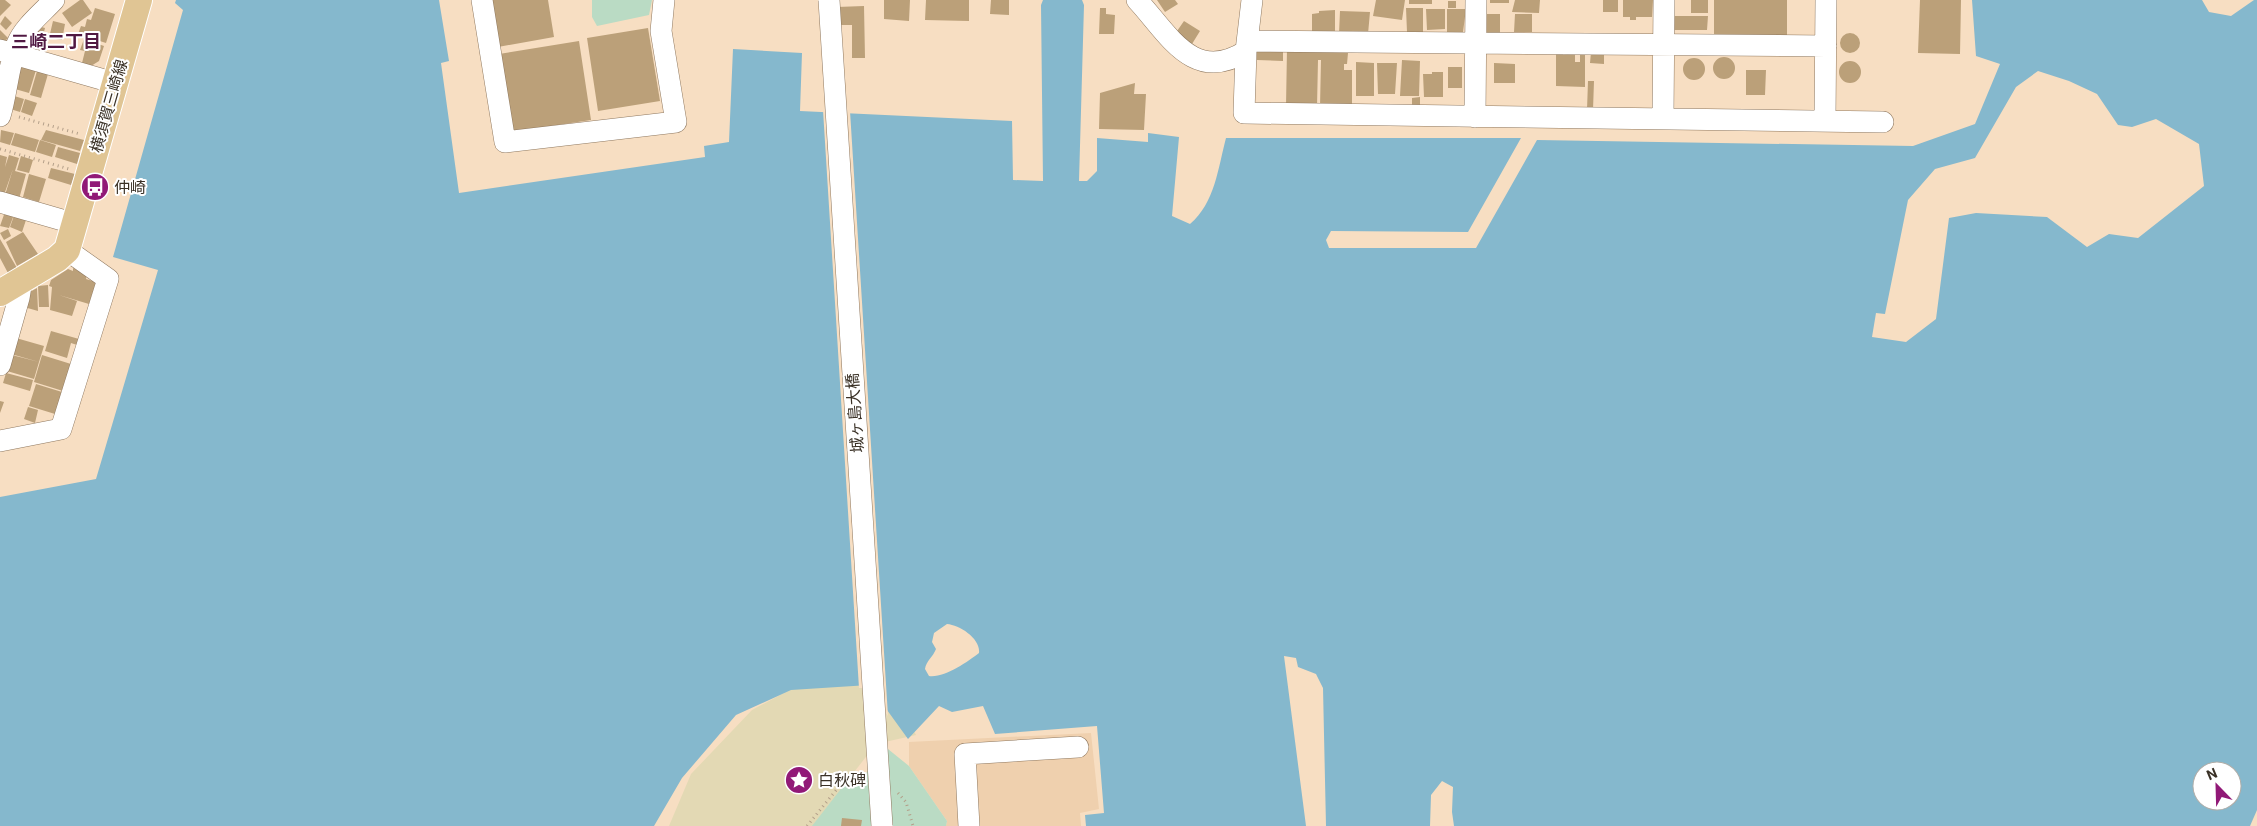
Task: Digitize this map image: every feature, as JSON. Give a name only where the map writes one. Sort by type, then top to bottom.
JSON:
[{"type":"main road","name":"横須賀三崎線","points":[[67,250],[139,0]]},
{"type":"main road","points":[[0,293],[57,259],[67,250]]},
{"type":"street","points":[[1,114],[7,53],[17,44],[27,29],[54,0]]},
{"type":"street","points":[[482,0],[505,142],[676,122],[661,31],[664,0]]},
{"type":"street","name":"城ヶ島大橋","points":[[829,0],[882,826]]},
{"type":"street","points":[[1137,0],[1182,52],[1212,61],[1228,60],[1248,46],[1476,42],[1826,46]]},
{"type":"street","points":[[1252,0],[1244,113],[1883,122]]},
{"type":"street","points":[[1475,117],[1476,0]]},
{"type":"street","points":[[1663,118],[1664,0]]},
{"type":"street","points":[[1825,121],[1826,0]]},
{"type":"street","points":[[7,53],[116,83]]},
{"type":"street","points":[[0,202],[76,224]]},
{"type":"street","points":[[0,440],[61,430],[108,279],[67,250]]},
{"type":"street","points":[[0,365],[19,298],[22,280]]},
{"type":"street","points":[[968,826],[965,754],[1078,747]]},
{"type":"path","points":[[1,114],[99,140]]},
{"type":"path","points":[[0,149],[89,174]]},
{"type":"path","points":[[806,826],[846,778],[864,778]]},
{"type":"shaded area","points":[[1091,733],[1099,809],[1080,813],[1081,826],[946,826],[947,821],[909,766],[909,742]]},
{"type":"green space","points":[[592,0],[652,0],[649,15],[597,26],[592,17]]},
{"type":"green space","points":[[883,745],[909,766],[947,821],[946,826],[807,826],[846,778],[864,777]]},
{"type":"sand","points":[[857,674],[894,693],[916,735],[876,744],[812,826],[669,826],[691,774],[752,710],[799,685]]},
{"type":"water","points":[[176,0],[439,0],[449,61],[441,63],[459,193],[705,157],[704,146],[729,142],[733,49],[802,53],[800,111],[1012,121],[1013,180],[1043,181],[1041,5],[1043,0],[1082,0],[1084,5],[1079,181],[1087,181],[1097,171],[1097,138],[1148,142],[1148,133],[1179,137],[1172,216],[1190,224],[1205,206],[1210,195],[1218,173],[1226,138],[1521,138],[1468,232],[1331,231],[1326,240],[1329,248],[1476,248],[1537,140],[1913,146],[1975,124],[2000,64],[1976,56],[1972,0],[2202,0],[2209,12],[2231,16],[2254,0],[2257,0],[2257,810],[2250,826],[1326,826],[1323,688],[1316,674],[1298,667],[1296,658],[1284,656],[1306,826],[1086,826],[1085,815],[1104,813],[1097,726],[995,734],[983,706],[952,712],[939,706],[908,739],[869,685],[791,690],[736,715],[682,778],[654,826],[0,826],[0,497],[96,479],[158,270],[113,257],[183,10],[175,3]],"holes":[[[2038,71],[2069,81],[2097,94],[2118,125],[2132,127],[2156,119],[2199,144],[2204,186],[2138,238],[2109,234],[2087,247],[2047,217],[1976,213],[1949,218],[1936,319],[1906,342],[1872,337],[1876,313],[1885,314],[1908,200],[1935,169],[1975,158],[2016,87]],[[947,624],[958,627],[969,634],[977,643],[979,653],[949,672],[942,675],[929,676],[925,669],[936,649],[932,642],[934,633]]]},
{"type":"pier","points":[[823,110],[850,111],[888,716],[868,688],[859,688]]},
{"type":"pier","points":[[1442,781],[1453,787],[1452,812],[1454,826],[1430,826],[1431,795]]},
{"type":"building","points":[[0,0],[5,0],[11,5],[0,16]]},
{"type":"building","points":[[80,0],[83,0],[92,13],[72,27],[62,13]]},
{"type":"building","points":[[490,0],[548,0],[554,37],[498,47]]},
{"type":"building","points":[[884,0],[910,0],[909,21],[884,19]]},
{"type":"building","points":[[926,0],[969,0],[969,21],[925,20]]},
{"type":"building","points":[[991,0],[1009,0],[1009,15],[990,14]]},
{"type":"building","points":[[1157,0],[1175,0],[1178,4],[1165,12]]},
{"type":"building","points":[[1376,0],[1405,0],[1402,20],[1373,16]]},
{"type":"building","points":[[1409,0],[1432,0],[1432,4],[1409,4]]},
{"type":"building","points":[[1490,0],[1509,0],[1509,3],[1490,3]]},
{"type":"building","points":[[1515,0],[1540,0],[1539,13],[1512,12]]},
{"type":"building","points":[[1603,0],[1618,0],[1618,12],[1603,12]]},
{"type":"building","points":[[1623,0],[1653,0],[1652,17],[1636,17],[1636,20],[1630,20],[1630,17],[1623,17]]},
{"type":"building","points":[[1691,0],[1708,0],[1708,13],[1691,13]]},
{"type":"building","points":[[1714,0],[1787,0],[1787,37],[1714,36]]},
{"type":"building","points":[[1920,0],[1961,0],[1960,54],[1918,53]]},
{"type":"building","points":[[1448,1],[1456,1],[1456,8],[1448,8]]},
{"type":"building","points":[[864,6],[865,58],[852,58],[852,25],[837,25],[837,7]]},
{"type":"building","points":[[95,8],[115,14],[106,43],[78,34],[81,26],[85,27],[87,19],[91,20]]},
{"type":"building","points":[[1100,8],[1106,8],[1106,14],[1115,15],[1114,34],[1099,34]]},
{"type":"building","points":[[1406,8],[1423,8],[1423,32],[1407,32]]},
{"type":"building","points":[[1426,9],[1445,9],[1445,29],[1427,30]]},
{"type":"building","points":[[1447,9],[1466,9],[1463,32],[1447,32]]},
{"type":"building","points":[[1335,10],[1335,35],[1312,32],[1312,14],[1319,13],[1319,11]]},
{"type":"building","points":[[1340,11],[1370,12],[1368,34],[1339,34]]},
{"type":"building","points":[[1487,14],[1500,14],[1500,34],[1488,34]]},
{"type":"building","points":[[1515,14],[1532,14],[1532,32],[1514,32]]},
{"type":"building","points":[[5,16],[12,23],[6,30],[0,24]]},
{"type":"building","points":[[1672,16],[1708,16],[1707,30],[1672,30]]},
{"type":"building","points":[[53,21],[65,24],[62,40],[49,38]]},
{"type":"building","points":[[1184,21],[1200,31],[1192,44],[1175,34]]},
{"type":"building","points":[[38,26],[45,28],[38,55],[22,50]]},
{"type":"building","points":[[648,28],[660,101],[598,111],[587,38]]},
{"type":"building","points":[[0,30],[8,38],[0,46]]},
{"type":"building","points":[[1846,33],[1854,33],[1860,39],[1860,47],[1854,53],[1846,53],[1840,47],[1840,39]]},
{"type":"building","points":[[84,39],[104,46],[99,61],[91,66],[82,63],[85,51],[80,50]]},
{"type":"building","points":[[579,41],[591,120],[511,132],[499,54]]},
{"type":"building","points":[[1283,48],[1283,61],[1257,60],[1257,51]]},
{"type":"building","points":[[1287,49],[1348,53],[1347,64],[1344,64],[1344,70],[1352,70],[1352,107],[1320,107],[1321,60],[1318,60],[1317,107],[1286,106]]},
{"type":"building","points":[[1556,51],[1563,51],[1563,55],[1575,52],[1575,62],[1580,62],[1580,51],[1585,51],[1585,87],[1556,86]]},
{"type":"building","points":[[1591,52],[1604,53],[1604,64],[1590,63]]},
{"type":"building","points":[[1724,57],[1732,60],[1735,68],[1732,76],[1724,79],[1716,76],[1713,68],[1716,60]]},
{"type":"building","points":[[1694,58],[1702,61],[1705,69],[1702,77],[1694,80],[1686,77],[1683,69],[1686,61]]},
{"type":"building","points":[[1402,60],[1420,61],[1419,96],[1400,96]]},
{"type":"building","points":[[1850,61],[1858,64],[1861,72],[1858,80],[1850,83],[1842,80],[1839,72],[1842,64]]},
{"type":"building","points":[[1356,62],[1374,63],[1374,96],[1356,96]]},
{"type":"building","points":[[1377,63],[1397,63],[1395,94],[1378,94]]},
{"type":"building","points":[[1494,63],[1515,64],[1515,83],[1494,83]]},
{"type":"building","points":[[21,66],[36,70],[29,93],[15,89]]},
{"type":"building","points":[[1448,67],[1462,67],[1462,88],[1448,88]]},
{"type":"building","points":[[1746,70],[1766,70],[1765,95],[1746,95]]},
{"type":"building","points":[[37,71],[48,74],[41,98],[30,95]]},
{"type":"building","points":[[1432,72],[1443,72],[1443,97],[1424,97],[1423,74],[1432,74]]},
{"type":"building","points":[[1588,81],[1594,81],[1593,110],[1587,110]]},
{"type":"building","points":[[1135,83],[1134,94],[1146,94],[1144,130],[1099,129],[1100,93]]},
{"type":"building","points":[[11,95],[24,99],[20,112],[7,108]]},
{"type":"building","points":[[1420,97],[1420,105],[1412,105],[1412,98]]},
{"type":"building","points":[[25,99],[37,103],[32,116],[21,112]]},
{"type":"building","points":[[1,130],[14,133],[10,145],[0,142]]},
{"type":"building","points":[[46,130],[84,140],[80,151],[41,140]]},
{"type":"building","points":[[15,133],[39,140],[35,152],[11,145]]},
{"type":"building","points":[[40,140],[56,145],[52,157],[36,152]]},
{"type":"building","points":[[58,147],[80,153],[77,164],[55,157]]},
{"type":"building","points":[[0,155],[7,157],[5,167],[9,155],[19,158],[15,171],[26,174],[19,199],[5,195],[13,169],[4,195],[0,193]]},
{"type":"building","points":[[21,156],[33,160],[29,173],[17,170]]},
{"type":"building","points":[[51,168],[75,174],[71,185],[48,178]]},
{"type":"building","points":[[29,174],[46,179],[39,202],[23,197]]},
{"type":"building","points":[[6,209],[15,212],[9,228],[0,226]]},
{"type":"building","points":[[15,213],[27,217],[22,232],[10,227]]},
{"type":"building","points":[[8,229],[11,236],[4,240],[0,233]]},
{"type":"building","points":[[23,232],[38,254],[17,266],[6,242]]},
{"type":"building","points":[[0,239],[17,268],[8,273],[0,258]]},
{"type":"building","points":[[73,268],[87,275],[86,279],[96,282],[89,304],[59,295],[77,301],[72,316],[50,310],[52,287],[49,286],[51,280],[68,269],[73,271]]},
{"type":"building","points":[[48,285],[49,307],[39,307],[38,286]]},
{"type":"building","points":[[37,288],[38,311],[24,307],[28,293]]},
{"type":"building","points":[[51,331],[79,339],[77,345],[71,343],[67,358],[45,351]]},
{"type":"building","points":[[16,338],[44,346],[39,362],[11,354]]},
{"type":"building","points":[[12,355],[39,362],[34,379],[7,371]]},
{"type":"building","points":[[42,355],[71,364],[63,391],[34,382]]},
{"type":"building","points":[[6,373],[33,380],[30,391],[3,383]]},
{"type":"building","points":[[36,384],[62,392],[55,414],[29,406]]},
{"type":"building","points":[[0,401],[4,402],[0,413]]},
{"type":"building","points":[[28,407],[38,410],[35,423],[24,419]]},
{"type":"building","points":[[842,818],[862,820],[861,826],[841,826]]},
{"type":"place","name":"仲崎","points":[[95,187]]},
{"type":"place","name":"白秋碑","points":[[799,780]]},
{"type":"district","name":"三崎二丁目","points":[[56,41]]}]
